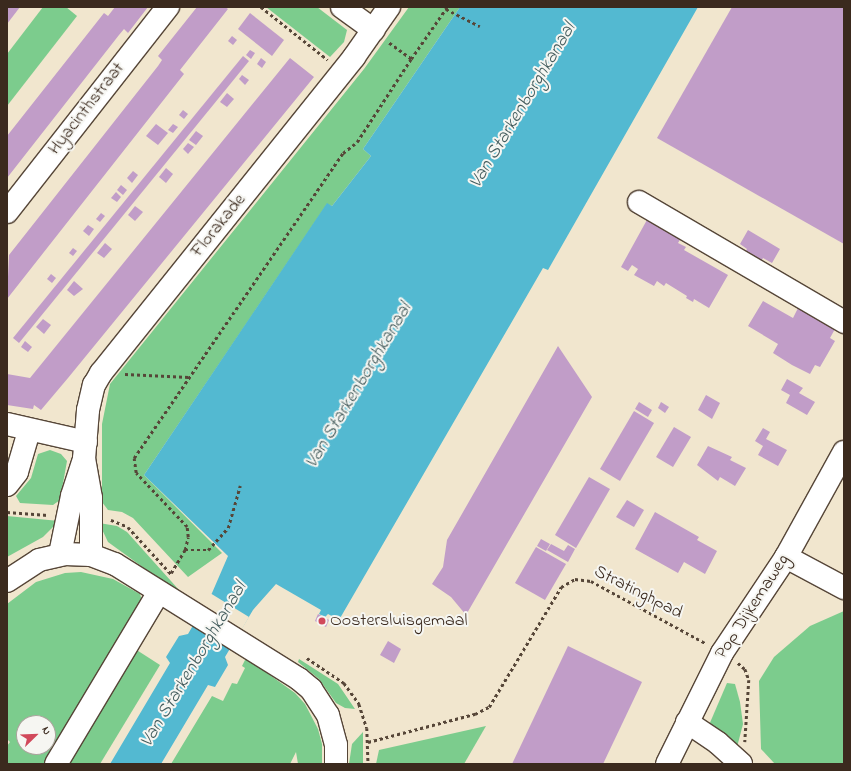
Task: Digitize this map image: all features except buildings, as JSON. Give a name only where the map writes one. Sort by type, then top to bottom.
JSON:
[{"type":"street","name":"Hyacinthstraat","points":[[7,212],[168,7]]},
{"type":"street","points":[[342,7],[374,30]]},
{"type":"street","name":"Florakade","points":[[91,555],[91,518],[85,450],[88,410],[94,385],[101,373],[343,71],[374,30],[389,7]]},
{"type":"street","points":[[639,202],[844,322]]},
{"type":"street","points":[[7,424],[85,450]]},
{"type":"street","points":[[7,486],[17,472],[29,431]]},
{"type":"street","name":"Florakade","points":[[60,554],[85,450]]},
{"type":"street","name":"Pop Dijkemaweg","points":[[667,764],[722,652],[786,557],[844,452]]},
{"type":"street","points":[[7,581],[27,566],[60,554],[91,555],[115,564],[196,616],[300,679],[311,689],[320,702],[333,730],[336,764]]},
{"type":"street","points":[[786,557],[844,588]]},
{"type":"street","points":[[56,764],[159,592]]},
{"type":"street","points":[[687,722],[718,743],[743,756]]},
{"type":"path","points":[[261,7],[343,71]]},
{"type":"path","points":[[171,573],[185,550],[188,537],[186,527],[136,473],[134,458],[343,153],[357,142],[411,59],[447,8],[480,26]]},
{"type":"path","points":[[374,30],[411,59]]},
{"type":"path","points":[[101,373],[189,377]]},
{"type":"path","points":[[185,550],[208,550],[228,528],[240,486]]},
{"type":"path","points":[[7,512],[68,516]]},
{"type":"path","points":[[91,518],[117,521],[128,527],[176,578]]},
{"type":"path","name":"Stratinghpad","points":[[368,764],[368,742],[475,714],[489,707],[561,588],[575,579],[591,581],[722,652],[742,665],[749,680],[743,756]]},
{"type":"green space","points":[[43,7],[66,7],[77,16],[7,106],[7,54]]},
{"type":"green space","points":[[266,7],[317,7],[347,30],[344,42],[330,57]]},
{"type":"green space","points":[[409,7],[460,7],[363,149],[371,156],[332,206],[327,204],[144,475],[222,553],[188,577],[133,518],[122,512],[108,510],[102,502],[102,424],[110,384],[364,69]]},
{"type":"green space","points":[[50,450],[61,454],[67,461],[60,500],[53,505],[20,503],[16,496],[31,478],[38,454]]},
{"type":"green space","points":[[7,516],[59,521],[43,537],[7,557]]},
{"type":"green space","points":[[99,523],[117,526],[127,532],[188,600],[108,542]]},
{"type":"green space","points":[[81,572],[113,579],[140,594],[144,607],[51,764],[7,764],[7,746],[10,742],[7,739],[7,604],[36,582],[65,573]]},
{"type":"green space","points":[[844,611],[844,764],[775,764],[761,749],[759,681],[774,657],[810,626]]},
{"type":"green space","points":[[132,647],[160,665],[100,764],[63,764]]},
{"type":"green space","points":[[246,658],[295,693],[305,704],[318,729],[322,744],[322,764],[298,764],[296,752],[290,764],[171,764],[212,696],[223,701],[232,683],[237,684],[245,668],[242,666]]},
{"type":"green space","points":[[299,659],[338,684],[355,709],[345,708],[336,703],[319,679],[298,662]]},
{"type":"green space","points":[[727,683],[735,684],[740,702],[743,724],[736,751],[706,732]]},
{"type":"green space","points":[[486,726],[464,764],[376,764],[379,750]]},
{"type":"green space","points":[[363,732],[363,764],[349,764],[352,744]]},
{"type":"water","name":"Van Starkenborghkanaal","points":[[460,7],[698,7],[548,270],[543,268],[339,620],[328,614],[325,617],[319,614],[321,610],[276,584],[253,610],[225,657],[228,665],[215,687],[208,685],[161,764],[110,764],[170,663],[166,657],[179,636],[188,634],[212,593],[228,556],[144,475],[327,203],[332,206],[371,156],[363,149]]},
{"type":"pier","points":[[210,593],[249,617],[231,648],[192,624]]},
{"type":"place","name":"Oostersluisgemaal","points":[[322,621]]}]
